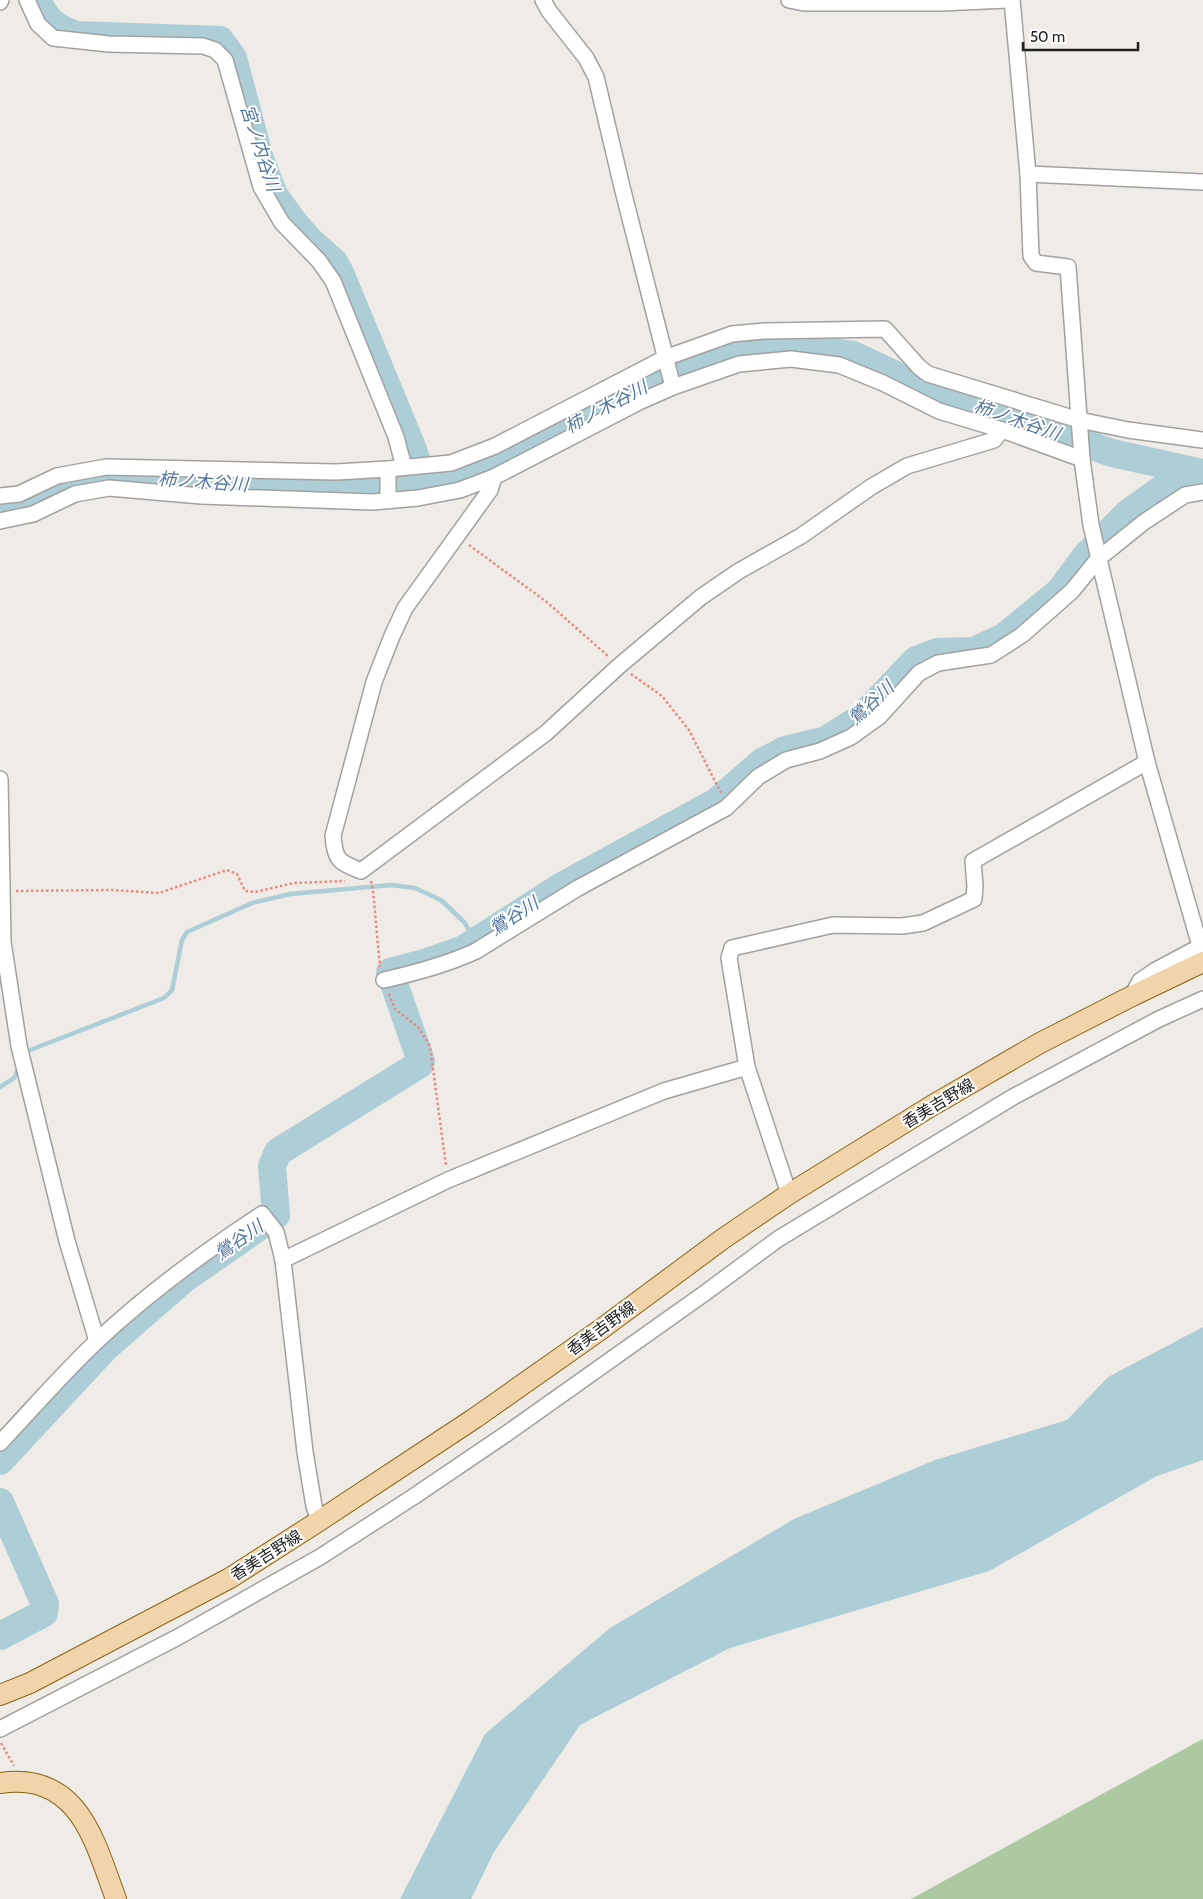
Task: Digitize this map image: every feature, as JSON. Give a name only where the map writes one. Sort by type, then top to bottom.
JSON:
[{"type":"main road","name":"香美吉野線","points":[[0,1695],[30,1683],[230,1578],[475,1418],[788,1194],[933,1105],[1032,1048],[1132,996],[1202,951]]},
{"type":"main road","points":[[0,1783],[22,1781],[38,1784],[53,1790],[72,1804],[79,1812],[94,1838],[113,1891]]},
{"type":"street","points":[[27,0],[38,24],[53,38],[109,44],[202,46],[216,50],[225,60],[260,187],[282,223],[319,261],[333,281],[396,438],[413,466]]},
{"type":"street","points":[[543,0],[549,11],[586,58],[596,77],[673,385]]},
{"type":"street","points":[[789,0],[804,3],[941,3],[1007,0]]},
{"type":"street","points":[[1012,0],[1028,174],[1031,256],[1036,263],[1068,267],[1070,273],[1082,456],[1091,525],[1146,762],[1202,951]]},
{"type":"street","points":[[1028,174],[1203,182]]},
{"type":"street","points":[[0,496],[19,494],[57,476],[106,467],[388,472],[413,466],[452,463],[495,446],[666,361],[732,334],[765,331],[885,329],[918,367],[928,374],[1080,427],[1128,430],[1203,440]]},
{"type":"street","points":[[0,521],[32,514],[75,494],[109,488],[201,496],[373,502],[388,497],[418,498],[460,490],[494,477],[673,385],[739,364],[791,359],[839,365],[883,383],[940,411],[1082,456]]},
{"type":"street","points":[[494,477],[490,490],[458,537],[405,608],[374,682],[333,836],[334,850],[341,862],[361,871],[546,733],[619,666],[701,597],[739,571],[801,536],[871,487],[907,466],[994,440],[1002,430]]},
{"type":"street","points":[[388,472],[388,497]]},
{"type":"street","points":[[390,979],[421,972],[476,951],[578,888],[726,808],[758,777],[786,760],[820,751],[851,737],[879,717],[919,673],[938,663],[991,655],[1022,635],[1072,591],[1098,556],[1185,495],[1203,492]]},
{"type":"street","points":[[788,1194],[748,1067],[729,958],[732,948],[833,925],[902,926],[923,923],[974,899],[976,886],[973,861],[1146,762]]},
{"type":"street","points":[[0,779],[0,861],[3,942],[19,1046],[67,1241],[97,1341]]},
{"type":"street","points":[[0,1729],[178,1637],[320,1557],[506,1434],[778,1240],[1013,1098],[1159,1019],[1203,999]]},
{"type":"street","points":[[283,1260],[448,1180],[664,1091],[748,1067]]},
{"type":"street","points":[[0,1442],[97,1341],[166,1280],[262,1214],[276,1232],[283,1260],[305,1452],[314,1506],[319,1521]]},
{"type":"path","points":[[458,537],[548,603],[619,666],[662,696],[689,730],[721,794]]},
{"type":"path","points":[[2,892],[112,890],[159,893],[227,870],[237,874],[245,891],[255,892],[294,883],[350,880],[361,871]]},
{"type":"path","points":[[372,885],[380,968],[390,979],[395,1009],[418,1028],[430,1046],[448,1180]]},
{"type":"path","points":[[0,1742],[13,1764]]},
{"type":"green space","points":[[1203,1739],[1203,1899],[911,1899],[1197,1742]]},
{"type":"water","points":[[1203,1327],[1203,1460],[1157,1476],[989,1571],[730,1648],[580,1725],[494,1852],[471,1899],[400,1899],[485,1734],[610,1628],[794,1519],[935,1460],[1067,1420],[1108,1377]]},
{"type":"waterway","name":"宮ノ内谷川","points":[[37,0],[52,23],[63,30],[77,35],[220,40],[233,58],[259,156],[274,195],[309,240],[334,262],[341,275],[410,442],[424,481]]},
{"type":"waterway","name":"柿ノ木谷川","points":[[0,508],[26,504],[71,482],[107,476],[232,485],[369,486],[472,474],[545,439],[644,386],[729,354],[793,347],[853,355],[910,382],[1112,453],[1203,473]]},
{"type":"waterway","name":"鶯谷川","points":[[0,1461],[105,1348],[184,1279],[276,1215],[272,1166],[278,1152],[420,1064],[421,1061],[390,972],[462,950],[562,886],[716,802],[762,762],[785,750],[826,740],[862,717],[916,660],[937,652],[974,651],[1004,637],[1060,591],[1085,557],[1128,513],[1167,485],[1203,477]]},
{"type":"waterway","points":[[25,1052],[164,998],[172,990],[182,940],[187,932],[252,903],[290,894],[391,885],[415,888],[441,900],[464,922],[476,941]]},
{"type":"waterway","points":[[0,1087],[14,1078],[18,1069]]},
{"type":"waterway","name":"鶯谷川","points":[[0,1502],[45,1604],[44,1613],[0,1636]]}]
